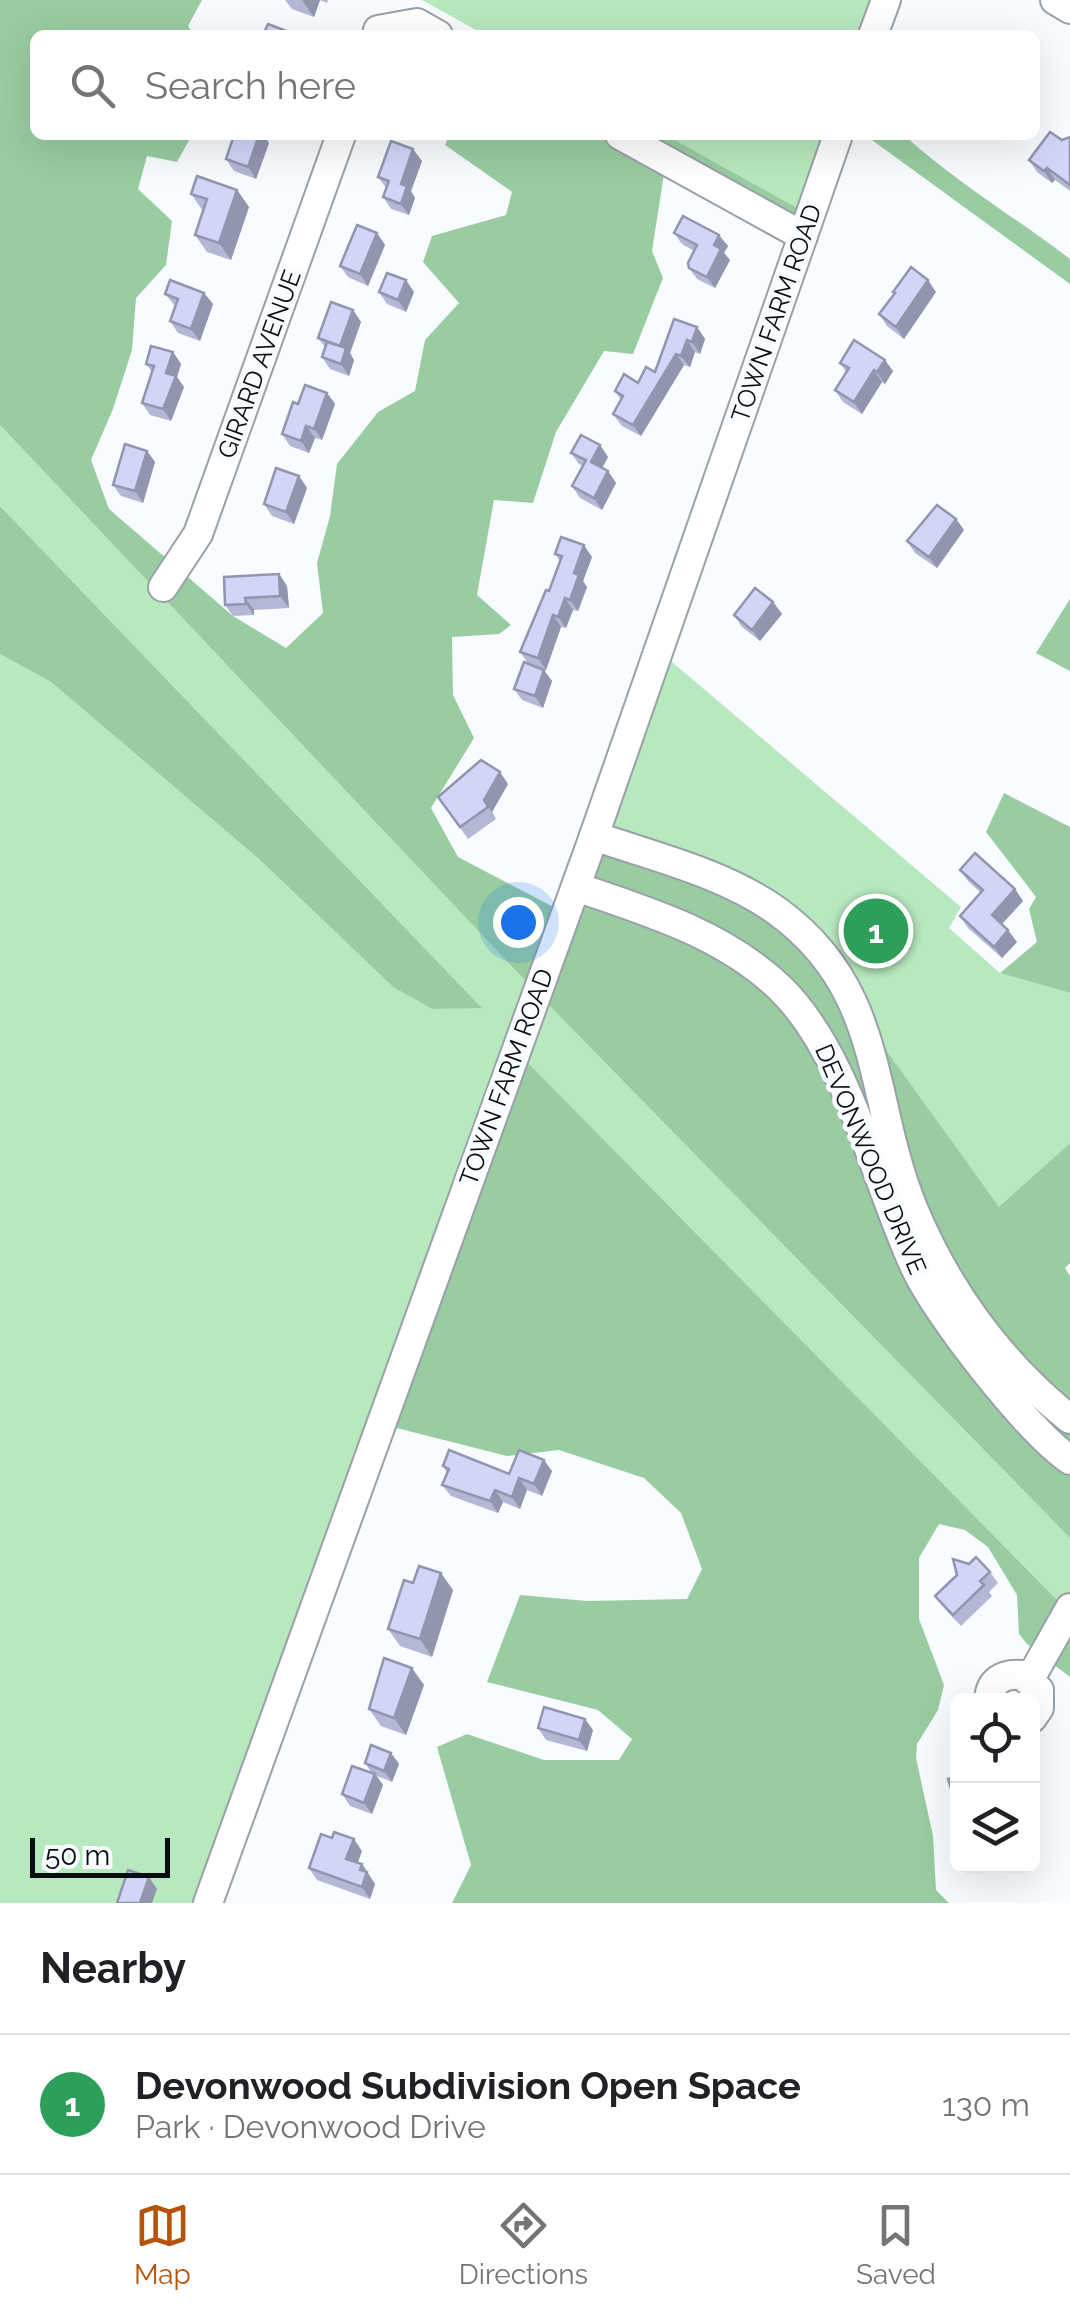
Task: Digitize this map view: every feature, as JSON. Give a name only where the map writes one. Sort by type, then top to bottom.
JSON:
[{"type":"street","points":[[875,30],[886,0]]},
{"type":"street","points":[[1055,0],[1070,10]]},
{"type":"street","points":[[378,30],[416,24],[428,30]]},
{"type":"street","name":"GIRARD AVENUE","points":[[163,587],[198,534],[339,140]]},
{"type":"street","points":[[629,140],[803,236]]},
{"type":"street","name":"TOWN FARM ROAD","points":[[208,1903],[576,887],[836,140]]},
{"type":"street","name":"DEVONWOOD DRIVE","points":[[594,836],[742,890],[778,912],[833,964],[858,1010],[912,1206],[936,1257],[962,1304],[998,1352],[1070,1419]]},
{"type":"street","name":"DEVONWOOD DRIVE","points":[[576,887],[651,912],[726,947],[780,988],[816,1033],[836,1070],[916,1270],[983,1366],[1025,1416],[1070,1460]]},
{"type":"street","points":[[1030,1679],[1070,1608]]},
{"type":"street","points":[[991,1693],[1004,1676],[1013,1674],[1030,1679],[1039,1693]]},
{"type":"green space","points":[[0,0],[202,0],[188,26],[191,30],[30,30],[30,140],[189,140],[177,162],[147,156],[138,189],[172,221],[166,265],[136,298],[132,350],[91,460],[109,509],[233,616],[286,648],[323,613],[317,563],[330,516],[337,464],[378,412],[415,391],[425,340],[459,303],[423,262],[432,236],[506,215],[512,192],[445,145],[447,140],[675,140],[801,210],[803,236],[666,161],[652,251],[663,278],[633,354],[604,351],[556,432],[533,503],[494,500],[477,595],[511,625],[499,634],[452,637],[453,695],[474,738],[431,808],[458,857],[565,913],[594,836],[778,912],[858,1011],[999,1207],[1070,1143],[1070,1263],[1065,1268],[1070,1276],[1070,1538],[536,992],[0,425]]},
{"type":"green space","points":[[422,0],[872,0],[862,30],[476,30]]},
{"type":"green space","points":[[675,140],[824,140],[801,210]]},
{"type":"green space","points":[[872,140],[910,140],[1070,259],[1070,284]]},
{"type":"green space","points":[[0,425],[536,992],[1070,1538],[1070,1613],[515,1051],[208,1903],[0,1903],[0,654],[51,682],[259,859],[393,987],[432,1009],[481,1007],[0,506]]},
{"type":"green space","points":[[0,506],[482,1008],[432,1009],[393,987],[259,859],[51,682],[0,654]]},
{"type":"green space","points":[[1070,599],[1070,671],[1036,653]]},
{"type":"green space","points":[[659,651],[961,907],[949,928],[1000,973],[1070,993],[1070,1143],[999,1208],[858,1011],[594,836]]},
{"type":"green space","points":[[1004,793],[1070,827],[1070,993],[1000,973],[1037,942],[1029,909],[1036,897],[986,832]]},
{"type":"green space","points":[[515,1050],[1070,1613],[1070,1677],[1019,1634],[1017,1595],[988,1547],[965,1530],[939,1524],[919,1558],[919,1619],[944,1685],[938,1710],[917,1744],[916,1758],[933,1836],[936,1890],[949,1903],[452,1903],[471,1865],[437,1747],[467,1734],[544,1760],[619,1760],[632,1739],[598,1710],[487,1682],[520,1595],[587,1601],[687,1599],[702,1569],[681,1513],[644,1478],[559,1450],[507,1456],[381,1424]]},
{"type":"building","points":[[1050,132],[1062,140],[1070,137],[1070,185],[1029,160]]},
{"type":"building","points":[[232,140],[257,140],[248,167],[226,159]]},
{"type":"building","points":[[391,141],[413,149],[401,184],[407,186],[401,204],[383,197],[389,181],[378,177]]},
{"type":"building","points":[[197,176],[237,190],[219,243],[195,235],[207,199],[191,194]]},
{"type":"building","points":[[683,216],[719,235],[714,245],[721,249],[707,277],[689,268],[697,245],[674,233]]},
{"type":"building","points":[[357,225],[377,233],[360,274],[340,266]]},
{"type":"building","points":[[911,267],[928,280],[896,327],[879,314]]},
{"type":"building","points":[[387,273],[406,280],[398,300],[379,292]]},
{"type":"building","points":[[170,280],[204,293],[191,329],[170,321],[178,299],[165,294]]},
{"type":"building","points":[[331,302],[353,310],[340,346],[318,338]]},
{"type":"building","points":[[674,319],[697,327],[692,342],[687,340],[681,356],[676,354],[633,425],[613,414],[623,396],[615,391],[624,374],[638,383],[646,367],[655,372]]},
{"type":"building","points":[[854,340],[885,360],[854,402],[835,390],[849,368],[840,363]]},
{"type":"building","points":[[327,342],[346,348],[341,364],[322,357]]},
{"type":"building","points":[[151,346],[173,352],[166,373],[176,376],[163,409],[142,403],[154,366],[146,364]]},
{"type":"building","points":[[305,385],[327,393],[314,429],[306,426],[301,441],[282,434],[293,402],[298,404]]},
{"type":"building","points":[[581,435],[600,445],[591,462],[608,471],[594,498],[572,486],[586,460],[571,453]]},
{"type":"building","points":[[125,444],[147,451],[135,491],[113,485]]},
{"type":"building","points":[[276,468],[299,476],[286,512],[264,504]]},
{"type":"building","points":[[937,505],[956,519],[929,557],[907,541]]},
{"type":"building","points":[[561,537],[584,545],[574,573],[579,575],[570,600],[565,598],[558,617],[553,615],[538,658],[520,652],[562,556],[555,554]]},
{"type":"building","points":[[279,574],[280,596],[245,598],[246,604],[225,605],[224,577]]},
{"type":"building","points":[[755,588],[773,602],[752,630],[734,615]]},
{"type":"building","points":[[524,662],[544,670],[535,696],[514,689]]},
{"type":"building","points":[[481,760],[500,772],[484,800],[488,807],[460,827],[438,797]]},
{"type":"building","points":[[975,853],[1015,889],[992,915],[1008,930],[994,947],[960,916],[983,890],[960,870]]},
{"type":"building","points":[[449,1450],[509,1474],[519,1450],[544,1460],[534,1484],[519,1478],[512,1497],[495,1490],[490,1501],[442,1485],[449,1469],[443,1466]]},
{"type":"building","points":[[976,1557],[990,1572],[980,1581],[984,1585],[953,1615],[935,1596],[957,1575],[953,1559],[969,1564]]},
{"type":"building","points":[[419,1566],[441,1573],[420,1639],[388,1629],[404,1580],[413,1583]]},
{"type":"building","points":[[384,1658],[412,1668],[394,1718],[369,1709]]},
{"type":"building","points":[[544,1707],[585,1719],[579,1740],[538,1728]]},
{"type":"building","points":[[371,1745],[391,1753],[384,1771],[365,1763]]},
{"type":"building","points":[[352,1766],[375,1774],[364,1803],[342,1794]]},
{"type":"building","points":[[334,1832],[354,1839],[346,1859],[362,1864],[360,1870],[367,1872],[362,1887],[309,1868],[321,1834],[332,1838]]},
{"type":"building","points":[[128,1870],[149,1877],[140,1903],[117,1903]]},
{"type":"place","name":"Devonwood Subdivision Open Space","points":[[876,931]]}]
